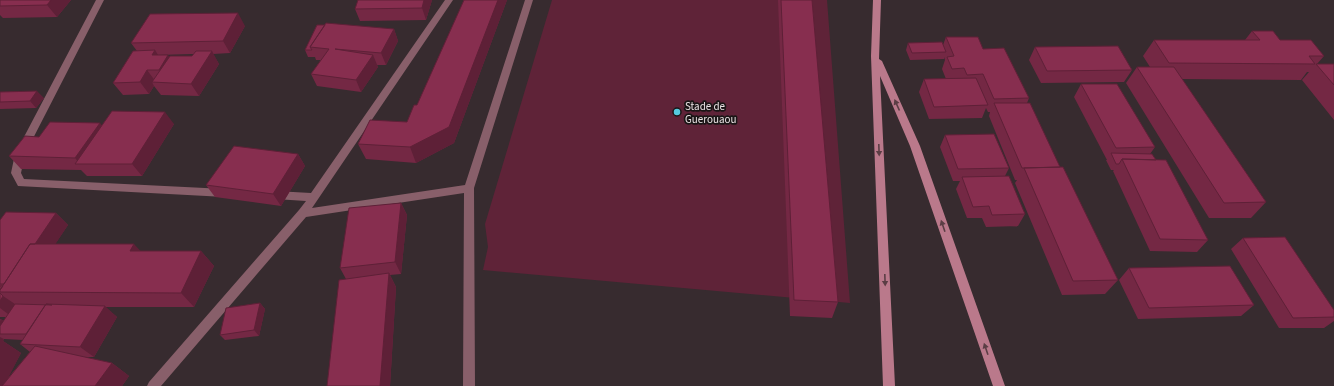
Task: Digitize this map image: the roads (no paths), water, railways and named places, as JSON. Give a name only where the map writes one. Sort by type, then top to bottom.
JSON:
[{"type":"street","points":[[100,0],[20,154],[16,173],[21,183],[234,193]]},
{"type":"street","points":[[153,386],[303,213],[449,0]]},
{"type":"street","points":[[469,386],[469,188],[529,0]]},
{"type":"street","points":[[877,0],[875,56],[889,386]]},
{"type":"street","points":[[875,56],[916,146],[999,386]]},
{"type":"street","points":[[303,213],[469,188]]},
{"type":"street","points":[[266,195],[314,197]]},
{"type":"place","name":"Stade de Guerouaou","points":[[677,112]]}]
